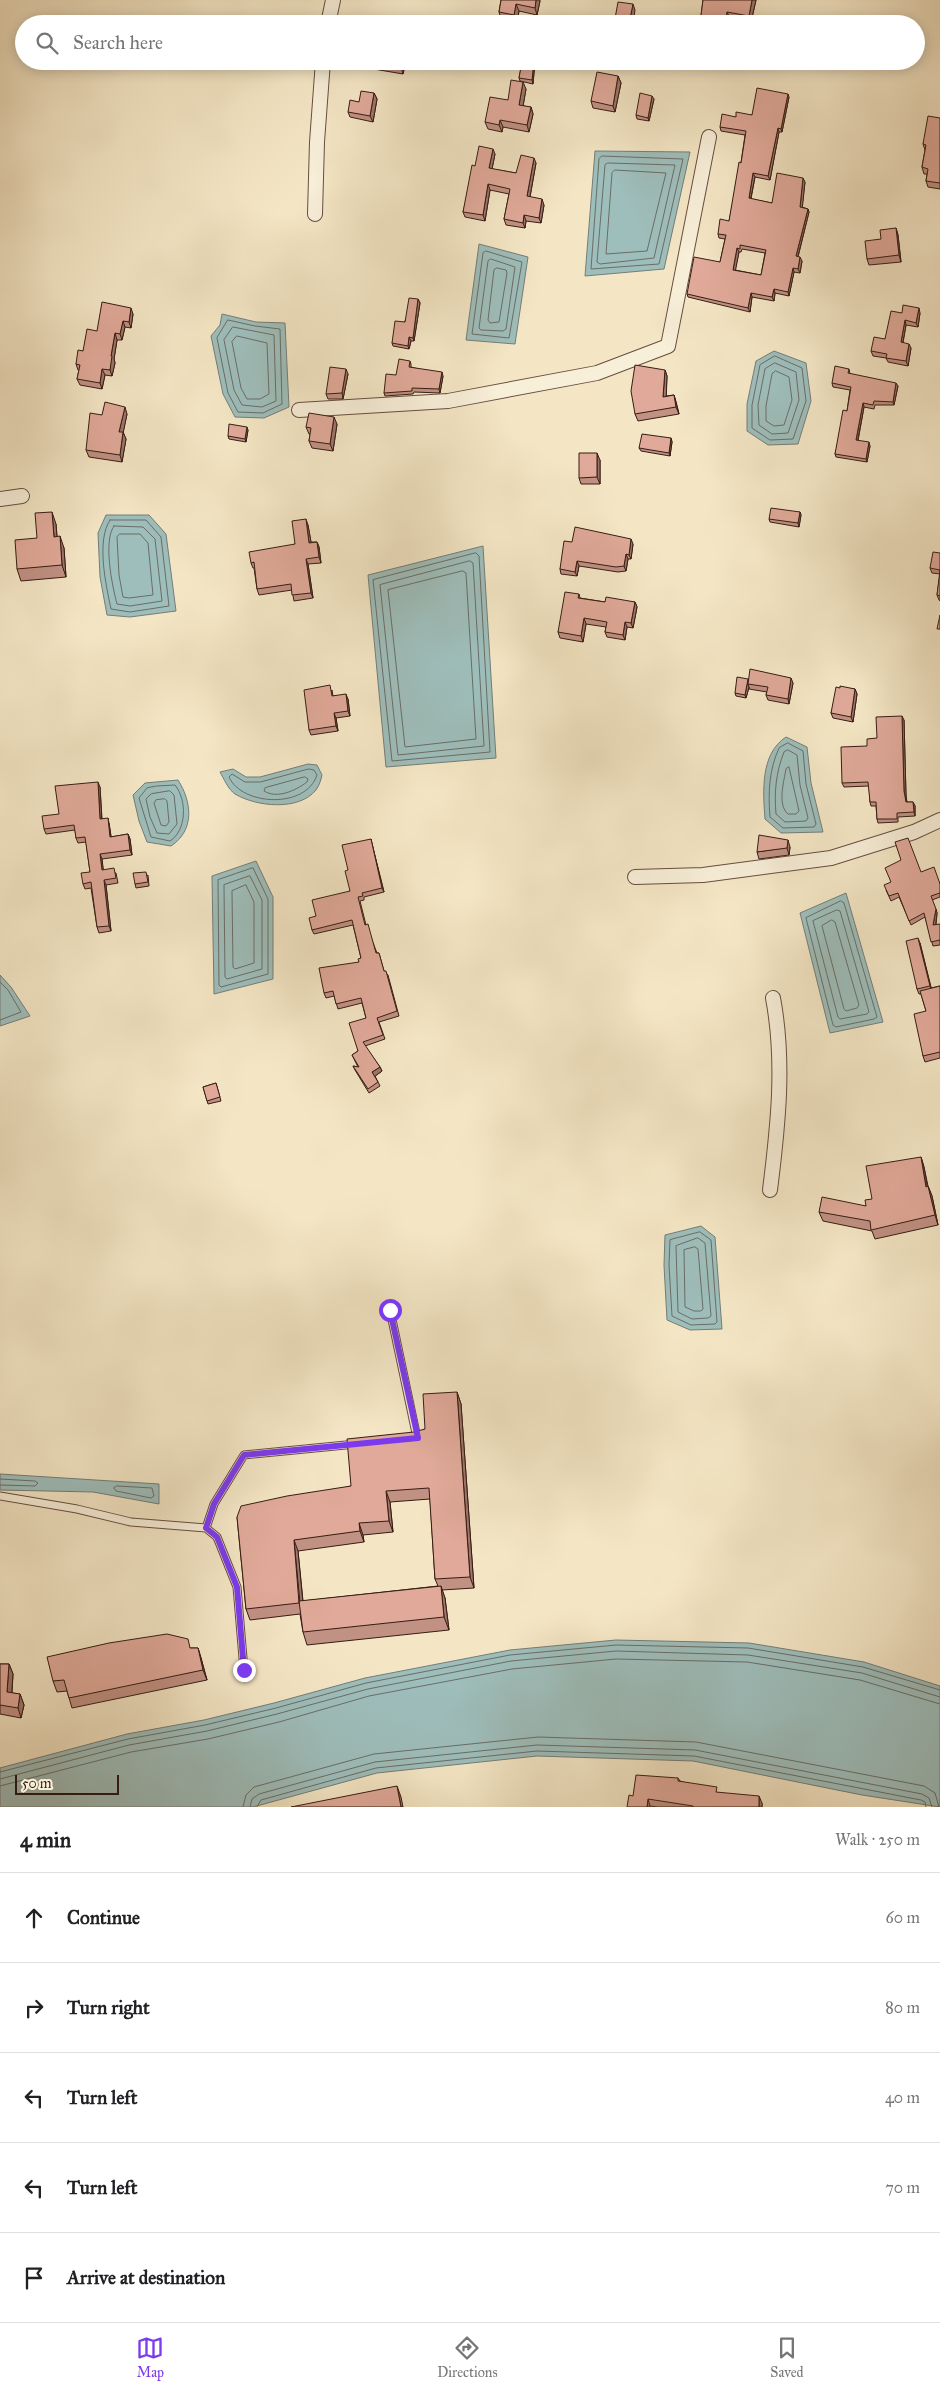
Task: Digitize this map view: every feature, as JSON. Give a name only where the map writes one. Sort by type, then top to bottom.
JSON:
[{"type":"street","points":[[330,15],[333,0]]},
{"type":"street","points":[[315,214],[317,142],[322,70]]},
{"type":"street","points":[[299,410],[448,401],[598,373],[668,346],[708,137]]},
{"type":"street","points":[[0,499],[22,496]]},
{"type":"street","points":[[635,877],[703,875],[831,858],[914,832],[940,820]]},
{"type":"street","points":[[770,1190],[779,1122],[778,1024],[773,998]]},
{"type":"lane","points":[[390,1310],[418,1438],[408,1439]]},
{"type":"lane","points":[[206,1528],[214,1504],[244,1455],[360,1444]]},
{"type":"lane","points":[[0,1496],[77,1509],[131,1522],[206,1528],[217,1537],[237,1587],[244,1670]]},
{"type":"water","points":[[595,151],[690,152],[664,269],[585,276]]},
{"type":"water","points":[[479,244],[528,257],[515,344],[466,340]]},
{"type":"water","points":[[222,314],[256,322],[285,323],[289,407],[264,418],[235,417],[223,394],[211,336],[220,325]]},
{"type":"water","points":[[774,351],[806,363],[811,401],[798,444],[768,445],[747,431],[747,404],[756,361]]},
{"type":"water","points":[[106,515],[149,515],[166,534],[176,611],[130,617],[107,615],[100,577],[98,533]]},
{"type":"water","points":[[483,546],[496,758],[386,767],[368,575]]},
{"type":"water","points":[[786,737],[807,747],[811,783],[823,832],[781,833],[765,819],[764,786],[767,763],[771,753]]},
{"type":"water","points":[[308,764],[317,765],[322,775],[318,787],[309,797],[289,804],[277,805],[255,802],[235,794],[226,784],[220,772],[233,769],[246,777],[260,777]]},
{"type":"water","points":[[178,780],[183,788],[188,806],[189,815],[184,832],[171,846],[147,842],[139,821],[133,795],[145,783]]},
{"type":"water","points":[[256,861],[273,897],[273,979],[214,994],[212,876]]},
{"type":"water","points":[[846,893],[883,1022],[830,1033],[800,913]]},
{"type":"water","points":[[0,975],[11,987],[30,1016],[0,1026]]},
{"type":"water","points":[[701,1226],[715,1237],[722,1329],[690,1330],[667,1320],[664,1265],[665,1235]]},
{"type":"water","points":[[0,1474],[159,1484],[159,1504],[93,1492],[0,1490]]},
{"type":"water","points":[[616,1640],[749,1643],[864,1662],[940,1686],[940,1807],[862,1795],[693,1761],[537,1756],[377,1773],[253,1807],[0,1807],[0,1768],[127,1734],[204,1720],[365,1678],[510,1650]]},
{"type":"building","points":[[501,0],[536,0],[535,8],[516,4],[514,15],[499,12]]},
{"type":"building","points":[[703,0],[752,0],[749,15],[727,12],[726,15],[701,15]]},
{"type":"building","points":[[618,2],[633,4],[631,15],[616,15]]},
{"type":"building","points":[[520,70],[533,70],[532,80],[519,78]]},
{"type":"building","points":[[597,72],[618,76],[613,106],[591,101]]},
{"type":"building","points":[[511,80],[523,82],[519,105],[531,107],[527,125],[500,120],[499,125],[485,122],[490,97],[508,100]]},
{"type":"building","points":[[757,88],[788,94],[781,129],[778,128],[768,176],[753,173],[749,198],[772,203],[777,173],[803,178],[800,207],[808,209],[796,256],[800,257],[798,269],[793,268],[788,292],[774,289],[772,297],[751,293],[748,308],[687,294],[694,257],[720,262],[726,235],[718,234],[720,219],[729,221],[739,162],[741,163],[746,131],[720,127],[722,114],[736,117],[736,112],[752,115]],"holes":[[[740,245],[766,250],[761,275],[733,270],[737,248],[740,249]]]},
{"type":"building","points":[[361,91],[374,93],[370,116],[348,112],[350,100],[359,102]]},
{"type":"building","points":[[640,93],[652,96],[648,118],[636,115]]},
{"type":"building","points":[[928,116],[940,118],[940,183],[926,181],[928,169],[922,167],[926,145],[923,144]]},
{"type":"building","points":[[479,146],[493,149],[489,168],[516,173],[521,155],[534,158],[527,196],[542,199],[539,218],[524,215],[523,223],[504,219],[510,189],[488,184],[483,215],[463,212],[472,165],[475,166]]},
{"type":"building","points":[[896,228],[899,255],[867,259],[865,241],[881,239],[880,230]]},
{"type":"building","points":[[409,298],[418,299],[413,338],[409,337],[408,346],[392,343],[395,321],[405,322]]},
{"type":"building","points":[[102,302],[131,308],[129,322],[123,321],[120,334],[115,333],[110,370],[102,369],[100,383],[77,379],[80,365],[76,364],[78,350],[83,351],[87,329],[97,331]]},
{"type":"building","points":[[903,305],[919,308],[916,323],[905,320],[901,342],[909,344],[906,361],[886,358],[887,354],[871,351],[874,337],[885,339],[891,311],[902,313]]},
{"type":"building","points":[[399,359],[410,361],[409,367],[442,372],[439,389],[412,388],[412,391],[384,393],[386,374],[396,375]]},
{"type":"building","points":[[635,365],[665,370],[663,397],[674,395],[676,407],[635,414],[631,391]]},
{"type":"building","points":[[835,366],[849,369],[848,373],[896,383],[893,402],[874,401],[873,405],[863,403],[856,440],[869,442],[866,459],[835,454],[843,410],[847,411],[851,387],[832,383]]},
{"type":"building","points":[[330,367],[346,369],[342,393],[326,394]]},
{"type":"building","points":[[105,402],[125,407],[119,432],[123,432],[120,455],[86,450],[90,413],[102,415]]},
{"type":"building","points":[[309,413],[334,417],[330,444],[309,441],[311,428],[306,427]]},
{"type":"building","points":[[229,424],[247,427],[245,439],[228,436]]},
{"type":"building","points":[[642,434],[671,438],[669,453],[639,448]]},
{"type":"building","points":[[579,453],[597,453],[597,477],[579,478]]},
{"type":"building","points":[[771,508],[800,512],[798,523],[769,519]]},
{"type":"building","points":[[52,512],[54,537],[60,536],[62,565],[17,569],[15,540],[37,538],[35,513]]},
{"type":"building","points":[[306,519],[309,543],[317,542],[319,557],[306,559],[311,593],[292,595],[291,584],[257,589],[254,562],[251,563],[249,552],[295,544],[292,521]]},
{"type":"building","points":[[575,527],[631,539],[629,555],[626,554],[624,566],[616,567],[577,561],[575,572],[560,569],[564,541],[572,542]]},
{"type":"building","points":[[933,552],[940,553],[940,570],[930,568]]},
{"type":"building","points":[[940,570],[940,596],[937,595]]},
{"type":"building","points":[[565,592],[579,594],[578,598],[605,602],[606,597],[635,602],[631,623],[625,622],[623,635],[605,632],[607,622],[584,618],[581,636],[558,632]]},
{"type":"building","points":[[940,615],[940,629],[937,629]]},
{"type":"building","points":[[750,669],[791,678],[788,699],[766,695],[768,687],[748,684]]},
{"type":"building","points":[[737,677],[748,679],[745,695],[735,693]]},
{"type":"building","points":[[330,685],[332,696],[346,694],[348,711],[334,713],[336,726],[309,730],[304,690]]},
{"type":"building","points":[[840,686],[855,689],[851,717],[831,713],[836,687],[840,688]]},
{"type":"building","points":[[902,716],[904,791],[906,802],[913,802],[914,812],[897,813],[897,819],[877,819],[876,802],[870,802],[868,782],[842,783],[841,747],[867,746],[867,739],[877,738],[876,717]]},
{"type":"building","points":[[98,782],[100,819],[108,818],[110,837],[128,834],[130,850],[100,854],[102,870],[114,868],[116,878],[104,880],[109,926],[97,927],[91,882],[83,884],[81,873],[90,872],[85,837],[76,838],[74,825],[44,829],[42,816],[59,814],[55,786]]},
{"type":"building","points":[[759,835],[788,840],[787,848],[757,852]]},
{"type":"building","points":[[908,838],[921,872],[934,867],[940,884],[940,893],[931,896],[936,909],[933,925],[940,924],[940,940],[931,942],[924,913],[909,921],[898,893],[889,896],[884,885],[891,882],[885,868],[901,860],[895,842]]},
{"type":"building","points":[[371,839],[382,888],[362,893],[363,896],[358,897],[365,925],[368,924],[376,953],[379,953],[384,971],[386,971],[397,1011],[377,1018],[383,1035],[363,1042],[380,1067],[372,1072],[378,1082],[368,1089],[353,1066],[359,1067],[352,1055],[358,1051],[349,1023],[366,1018],[361,998],[336,1004],[333,991],[324,993],[319,968],[359,962],[358,959],[361,958],[352,920],[312,930],[309,918],[316,916],[312,900],[350,891],[345,871],[348,870],[342,845]]},
{"type":"building","points":[[146,872],[148,882],[135,884],[133,873]]},
{"type":"building","points":[[918,938],[930,986],[917,989],[906,941]]},
{"type":"building","points":[[940,986],[940,1052],[923,1056],[914,1014],[926,1011],[920,991]]},
{"type":"building","points":[[216,1083],[220,1097],[207,1101],[203,1087]]},
{"type":"building","points":[[921,1157],[926,1187],[928,1186],[935,1215],[871,1230],[870,1221],[819,1212],[822,1197],[866,1206],[865,1200],[872,1199],[866,1166]]},
{"type":"building","points":[[457,1392],[470,1577],[435,1579],[429,1488],[386,1491],[389,1521],[359,1523],[360,1531],[294,1540],[299,1603],[246,1609],[237,1517],[241,1506],[287,1496],[351,1486],[347,1439],[414,1432],[425,1429],[423,1394]]},
{"type":"building","points":[[441,1586],[444,1617],[303,1632],[299,1601]]},
{"type":"building","points":[[167,1634],[188,1639],[190,1648],[198,1648],[203,1670],[69,1698],[64,1680],[53,1681],[47,1657],[109,1643]]},
{"type":"building","points":[[0,1664],[9,1664],[7,1692],[20,1694],[18,1708],[0,1705]]},
{"type":"building","points":[[636,1775],[678,1778],[678,1781],[717,1787],[716,1792],[759,1796],[759,1807],[693,1807],[648,1799],[647,1807],[627,1807],[629,1795],[633,1796]]},
{"type":"building","points":[[397,1786],[401,1807],[291,1807]]},
{"type":"route","points":[[244,1670],[237,1587],[217,1537],[206,1528],[214,1504],[244,1455],[418,1438],[390,1310]]}]
